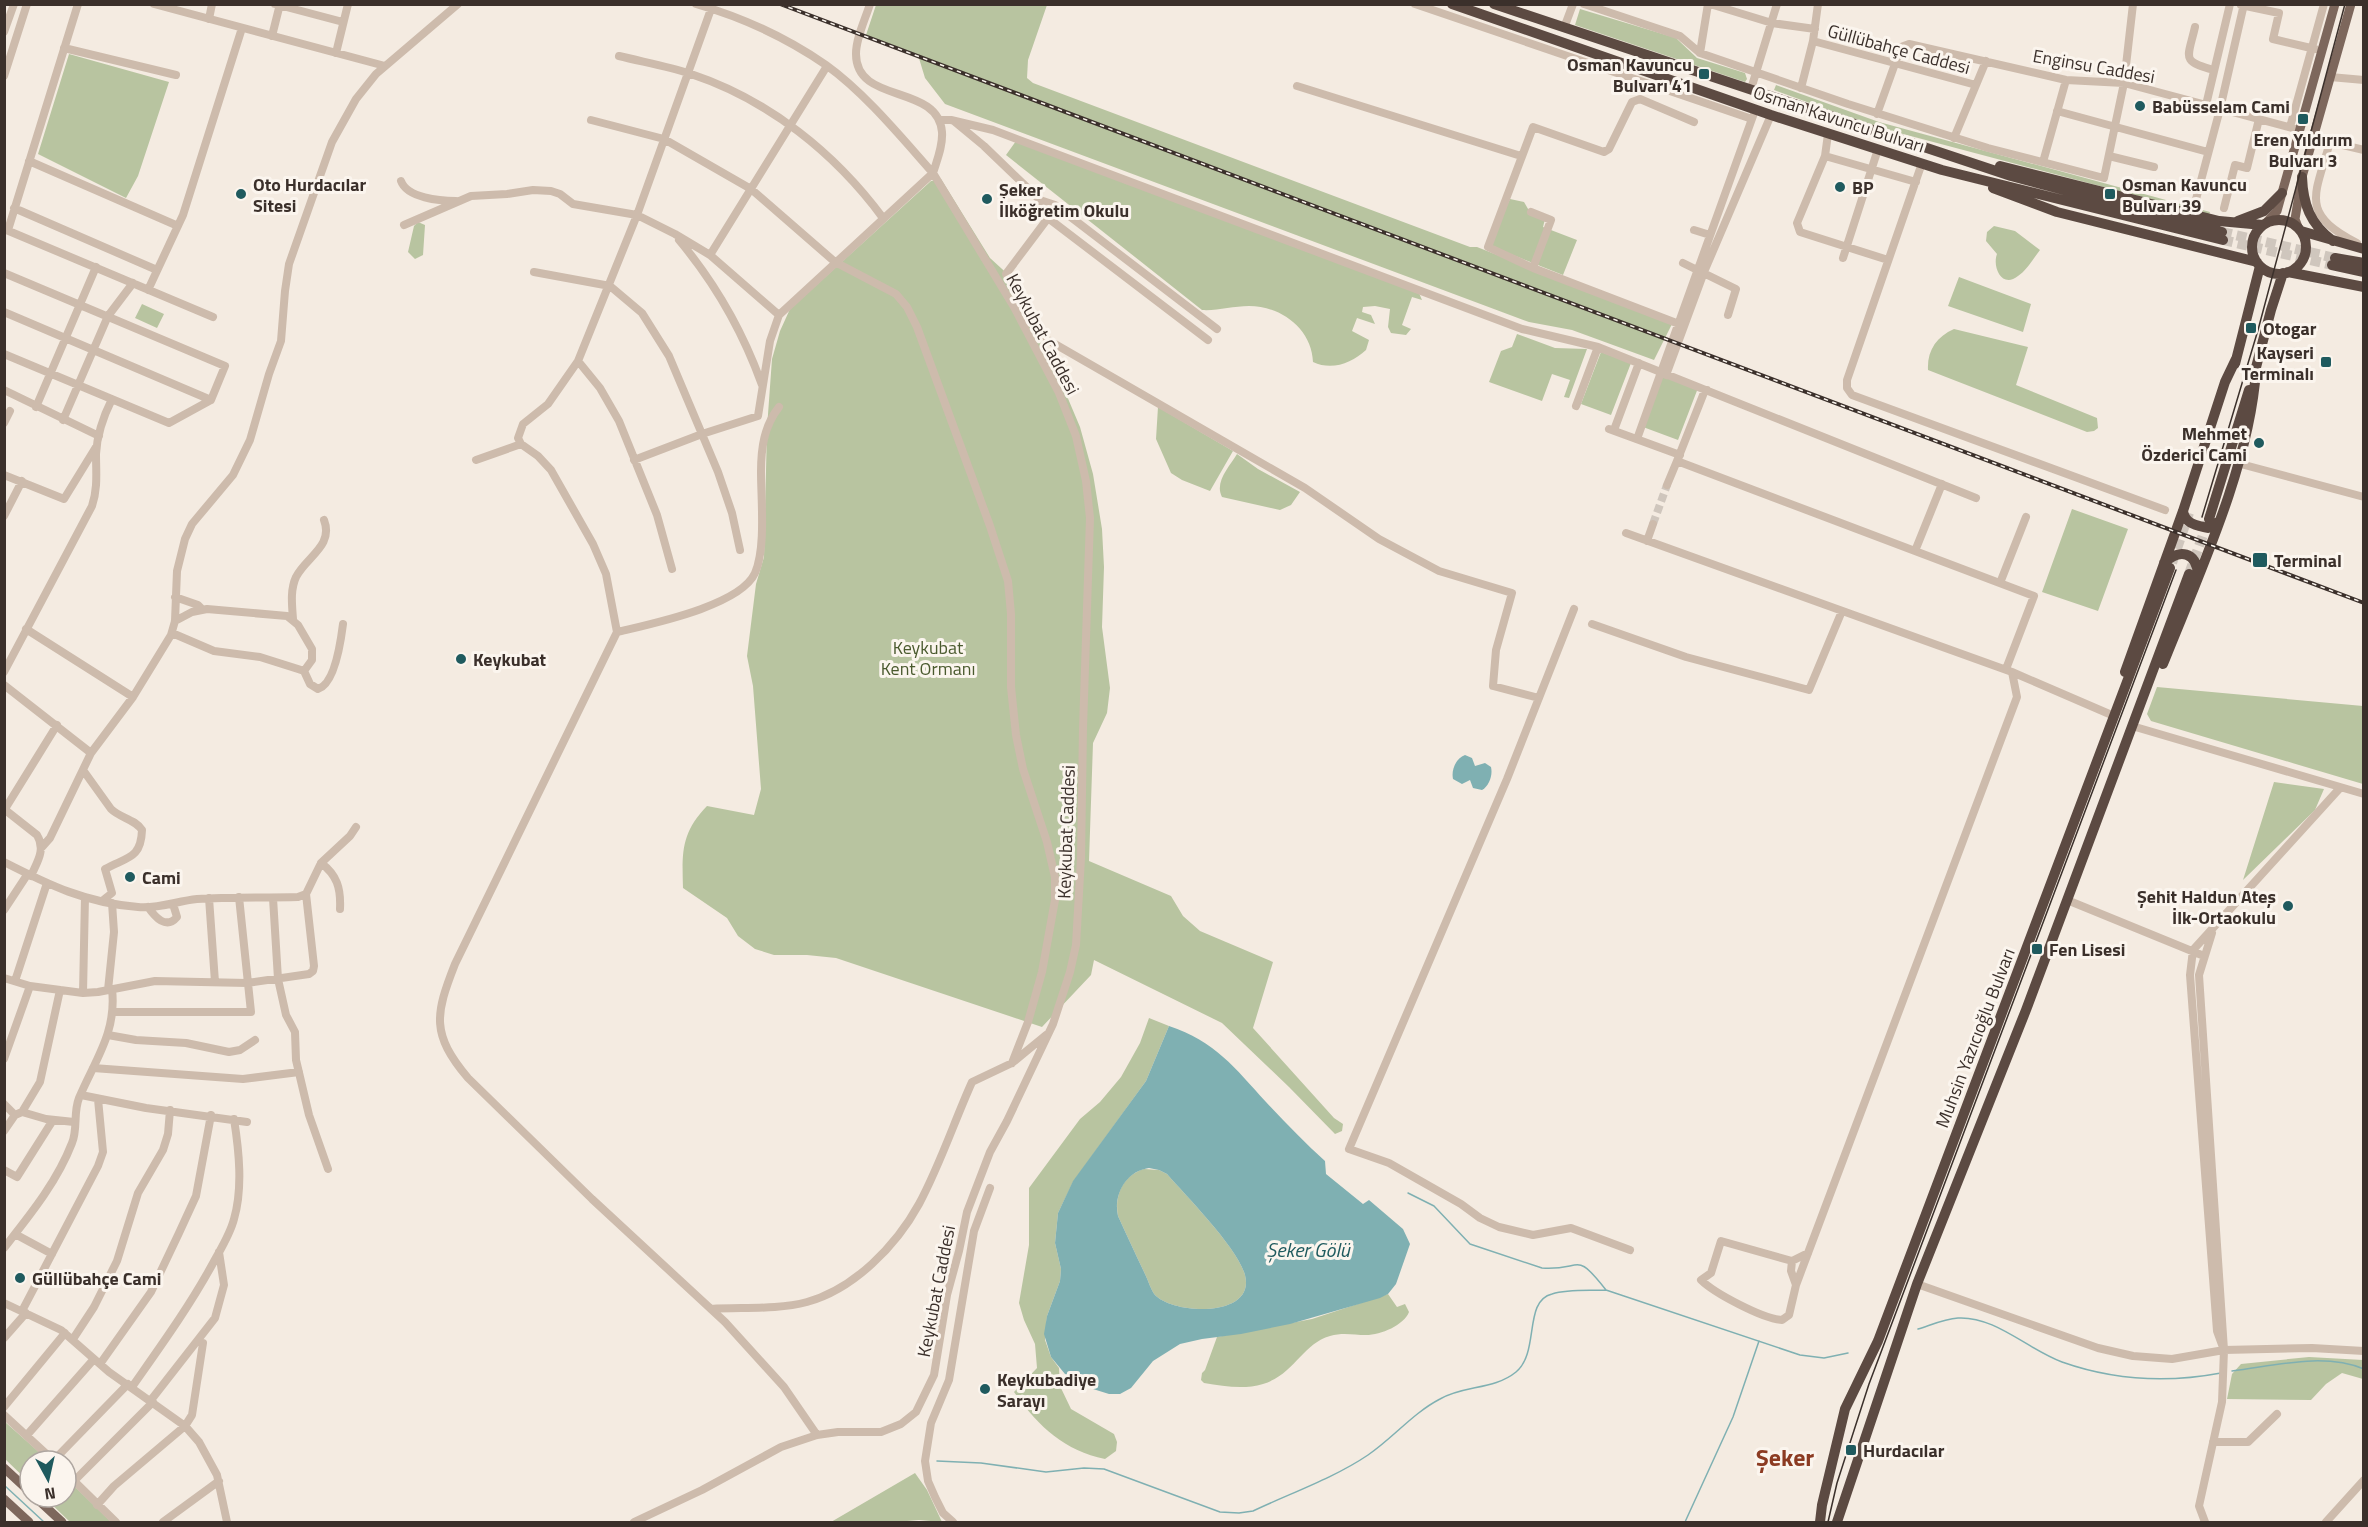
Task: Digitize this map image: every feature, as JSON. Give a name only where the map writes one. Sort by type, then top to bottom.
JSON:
[{"type":"highway","name":"Osman Kavuncu Bulvarı","points":[[1452,4],[1754,114],[1771,115],[1942,170],[2224,232]]},
{"type":"highway","name":"Osman Kavuncu Bulvarı","points":[[1494,4],[1947,155],[2007,167],[2224,232]]},
{"type":"highway","points":[[1942,170],[2057,212],[2259,264]]},
{"type":"highway","points":[[2302,177],[2308,214],[2322,232],[2333,241]]},
{"type":"highway","points":[[2224,232],[2259,214],[2274,203],[2282,193]]},
{"type":"highway","points":[[2224,232],[2282,220],[2299,229],[2333,241],[2364,248]]},
{"type":"highway","points":[[2264,224],[2255,234],[2252,243],[2253,253],[2259,264],[2268,272],[2286,272],[2364,287]]},
{"type":"highway","points":[[2213,521],[2271,310],[2286,272],[2300,263],[2305,254],[2306,245],[2299,229]]},
{"type":"highway","points":[[2364,263],[2333,261],[2364,272]]},
{"type":"highway","points":[[2256,370],[2254,398],[2237,463],[2213,521],[2208,528],[2190,523],[2184,518],[2223,410],[2259,264]]},
{"type":"highway","name":"Muhsin Yazıcıoğlu Bulvarı","points":[[1820,1522],[1850,1394],[1878,1341],[2114,716],[2128,658],[2167,566],[2186,512]]},
{"type":"highway","name":"Muhsin Yazıcıoğlu Bulvarı","points":[[1837,1522],[1917,1284],[2026,1010],[2132,726],[2152,691],[2213,521]]},
{"type":"highway","points":[[2167,566],[2171,557],[2185,554],[2192,557],[2197,564],[2193,574]]},
{"type":"main road","points":[[2264,224],[2273,217],[2282,193],[2295,129],[2317,49],[2335,4]]},
{"type":"main road","points":[[2299,229],[2295,219],[2302,177],[2351,4]]},
{"type":"main road","points":[[4,1468],[18,1481]]},
{"type":"main road","points":[[4,1499],[28,1522]]},
{"type":"main road","points":[[48,1509],[62,1522]]},
{"type":"street","points":[[4,32],[14,4]]},
{"type":"street","points":[[4,76],[27,4]]},
{"type":"street","points":[[78,4],[6,229],[213,317]]},
{"type":"street","points":[[154,4],[385,66]]},
{"type":"street","points":[[209,19],[212,4]]},
{"type":"street","points":[[336,52],[348,4]]},
{"type":"street","points":[[4,910],[29,876],[92,753],[133,697],[172,633],[175,621],[177,571],[187,534],[192,524],[232,475],[250,440],[281,341],[289,264],[327,154],[356,99],[385,66],[458,4]]},
{"type":"street","name":"Keykubat Caddesi","points":[[634,1522],[702,1490],[781,1447],[817,1435],[838,1432],[881,1432],[901,1424],[916,1412],[934,1375],[947,1295],[967,1212],[990,1152],[1007,1121],[1047,1034],[1067,984],[1076,936],[1082,858],[1083,728],[1090,518],[1083,466],[1065,407],[1000,284],[933,173],[874,109],[827,66],[767,32],[696,4]]},
{"type":"street","points":[[634,460],[702,434],[756,417],[760,412],[767,354],[779,315],[933,173],[942,139],[939,120],[934,111],[927,105],[867,79],[861,73],[858,65],[856,48],[870,4]]},
{"type":"street","points":[[1415,4],[1754,114],[1710,235],[1701,271],[1664,373],[1636,439]]},
{"type":"street","points":[[1564,28],[1573,4]]},
{"type":"street","points":[[1584,4],[1680,36],[1700,53],[1877,114],[1954,138],[2104,178],[2124,83],[2133,4]]},
{"type":"street","points":[[1700,53],[1709,4]]},
{"type":"street","name":"Güllübahçe Caddesi","points":[[1709,4],[1772,22],[1815,29]]},
{"type":"street","points":[[1751,89],[1777,4]]},
{"type":"street","points":[[1801,88],[1813,42],[1818,4]]},
{"type":"street","points":[[2206,105],[2230,4]]},
{"type":"street","points":[[2194,203],[2220,109],[2242,5],[2279,13],[2273,39],[2317,49],[2324,4]]},
{"type":"street","points":[[272,36],[278,5],[343,22]]},
{"type":"street","points":[[711,9],[637,215],[578,361],[548,404],[521,427],[518,438],[521,444],[547,465],[593,544],[606,574],[617,632],[455,964],[442,998],[440,1027],[449,1054],[468,1078],[601,1208],[725,1322],[784,1387],[817,1435]]},
{"type":"street","points":[[2195,27],[2188,56],[2190,61],[2214,70]]},
{"type":"street","points":[[148,290],[178,226],[205,150],[242,28]]},
{"type":"street","name":"Güllübahçe Caddesi","points":[[1813,42],[1976,85]]},
{"type":"street","name":"Enginsu Caddesi","points":[[1894,64],[1901,46],[1910,44],[2066,80],[2124,83],[2295,129]]},
{"type":"street","points":[[64,48],[176,75]]},
{"type":"street","points":[[619,56],[689,73],[741,95],[789,125],[840,168],[883,218]]},
{"type":"street","points":[[1954,138],[1986,61]]},
{"type":"street","points":[[1877,114],[1894,64]]},
{"type":"street","points":[[710,255],[827,66]]},
{"type":"street","points":[[2330,77],[2364,80]]},
{"type":"street","points":[[2043,162],[2066,80]]},
{"type":"street","points":[[1297,86],[1521,156]]},
{"type":"street","points":[[1679,324],[1533,268],[1488,247],[1534,127],[1606,152],[1632,102],[1638,99],[1694,122]]},
{"type":"street","points":[[2057,111],[2208,152]]},
{"type":"street","points":[[1664,373],[1679,324],[1771,115]]},
{"type":"street","points":[[2224,208],[2235,165],[2247,168],[2259,119]]},
{"type":"street","points":[[591,120],[664,139],[751,189],[835,262],[892,291],[910,312],[922,339],[1008,581],[1011,614],[1011,687],[1016,735],[1028,786],[1050,852],[1056,891],[1038,989],[1012,1063]]},
{"type":"street","points":[[939,120],[951,120],[993,129],[1522,329],[1598,347],[1976,498]]},
{"type":"street","points":[[951,120],[984,146],[1040,200],[1048,218],[1208,340]]},
{"type":"street","points":[[1828,134],[1825,156],[1797,227],[1800,231],[1888,260]]},
{"type":"street","points":[[2313,138],[2364,150]]},
{"type":"street","points":[[2330,142],[2317,190],[2318,210],[2322,219],[2332,229],[2364,248]]},
{"type":"street","points":[[1843,258],[1878,149]]},
{"type":"street","points":[[1825,156],[1916,182]]},
{"type":"street","points":[[2109,156],[2154,167]]},
{"type":"street","points":[[29,161],[178,226]]},
{"type":"street","points":[[1922,163],[1847,380],[1847,388],[1852,395],[2165,510]]},
{"type":"street","points":[[401,181],[404,188],[414,193],[457,201]]},
{"type":"street","points":[[404,225],[475,195],[507,194],[539,189],[556,193],[573,204],[637,215],[675,234],[710,255],[779,315]]},
{"type":"street","points":[[1040,200],[1055,206],[1217,329]]},
{"type":"street","points":[[14,208],[157,270]]},
{"type":"street","points":[[1531,212],[1551,220],[1533,268]]},
{"type":"street","points":[[1000,284],[1005,274],[1048,218]]},
{"type":"street","points":[[1694,230],[1710,235]]},
{"type":"street","points":[[675,234],[702,268],[728,309],[746,344],[764,389]]},
{"type":"street","points":[[1683,263],[1736,289],[1728,315]]},
{"type":"street","points":[[36,406],[96,267]]},
{"type":"street","points":[[534,272],[610,286],[642,314],[669,356],[718,472],[732,513],[740,550]]},
{"type":"street","points":[[4,273],[225,366],[211,400],[169,423],[4,354]]},
{"type":"street","points":[[1005,274],[1041,336],[1305,488],[1379,539],[1439,571],[1512,593],[1496,650],[1493,686],[1539,698]]},
{"type":"street","points":[[63,420],[108,316],[133,283]]},
{"type":"street","points":[[4,312],[211,400]]},
{"type":"street","points":[[1576,406],[1598,347]]},
{"type":"street","points":[[578,361],[613,408],[625,434],[657,515],[672,569]]},
{"type":"street","points":[[1639,363],[1611,430],[2034,596],[2009,670],[2017,697],[1796,1285],[1789,1315],[1779,1320],[1768,1317],[1721,1295],[1701,1280],[1711,1273],[1721,1241],[1792,1261],[1808,1253]]},
{"type":"street","points":[[4,390],[99,436]]},
{"type":"street","points":[[1667,485],[1705,390],[1707,390]]},
{"type":"street","points":[[4,672],[92,506],[97,486],[97,446],[103,419],[112,399]]},
{"type":"street","points":[[617,632],[701,609],[735,591],[752,578],[757,567],[761,536],[763,444],[768,422],[778,407]]},
{"type":"street","points":[[4,423],[10,411]]},
{"type":"street","points":[[476,460],[521,444]]},
{"type":"street","points":[[4,474],[64,499],[97,446]]},
{"type":"street","points":[[2237,463],[2364,497]]},
{"type":"street","points":[[4,516],[22,482]]},
{"type":"street","points":[[1915,551],[1942,484]]},
{"type":"street","points":[[2000,583],[2026,517]]},
{"type":"street","points":[[304,671],[312,660],[312,649],[293,619],[292,596],[294,583],[302,568],[322,544],[327,531],[324,520]]},
{"type":"street","points":[[1647,541],[1653,524]]},
{"type":"street","points":[[1626,533],[2009,670],[2114,716]]},
{"type":"street","points":[[175,597],[198,604],[202,609]]},
{"type":"street","points":[[175,621],[202,609],[260,612],[283,615],[293,619]]},
{"type":"street","points":[[1574,609],[1539,698],[1349,1149],[1389,1163],[1499,1227],[1533,1235],[1573,1228],[1630,1250]]},
{"type":"street","points":[[1592,624],[1686,657],[1809,690],[1842,611]]},
{"type":"street","points":[[172,633],[220,653],[260,657],[304,671],[310,684],[316,689],[327,684],[343,624]]},
{"type":"street","points":[[26,629],[133,697]]},
{"type":"street","points":[[4,685],[92,753]]},
{"type":"street","points":[[42,847],[38,835],[5,809],[57,725]]},
{"type":"street","points":[[2132,726],[2364,794]]},
{"type":"street","points":[[83,770],[111,809],[138,825],[142,830],[138,850],[134,855],[105,869],[112,893],[102,901]]},
{"type":"street","points":[[2224,1350],[2217,1331],[2190,975],[2193,950],[2340,788]]},
{"type":"street","points":[[4,978],[30,986],[83,993],[164,980],[247,983],[313,971],[306,894],[321,863],[350,836],[356,827]]},
{"type":"street","points":[[4,862],[29,876],[85,897],[148,907],[209,898],[298,897],[306,894]]},
{"type":"street","points":[[321,863],[332,872],[338,882],[340,909]]},
{"type":"street","points":[[15,981],[46,883]]},
{"type":"street","points":[[83,993],[85,897]]},
{"type":"street","points":[[113,1012],[249,1013],[251,1010],[239,897]]},
{"type":"street","points":[[209,898],[215,982]]},
{"type":"street","points":[[273,898],[278,979],[286,1015],[296,1032],[299,1072],[309,1115],[328,1169]]},
{"type":"street","points":[[2067,900],[2204,956]]},
{"type":"street","points":[[4,1248],[44,1196],[73,1142],[74,1122],[81,1095],[108,1035],[113,1012],[110,989],[114,932],[112,903]]},
{"type":"street","points":[[148,907],[161,921],[167,923],[174,921],[177,917],[173,904]]},
{"type":"street","points":[[2205,1522],[2199,1506],[2222,1402],[2224,1350],[2199,975],[2214,929]]},
{"type":"street","points":[[4,1059],[30,986]]},
{"type":"street","points":[[4,1131],[40,1082],[60,990]]},
{"type":"street","points":[[711,1309],[782,1306],[807,1302],[836,1290],[861,1272],[894,1239],[920,1203],[972,1082],[1012,1063],[1047,1034]]},
{"type":"street","points":[[108,1035],[136,1040],[186,1043],[229,1052],[240,1050],[255,1040]]},
{"type":"street","points":[[93,1068],[243,1079],[299,1072]]},
{"type":"street","points":[[81,1095],[247,1122]]},
{"type":"street","points":[[4,1338],[24,1312],[101,1160],[103,1152],[98,1099]]},
{"type":"street","points":[[4,1104],[18,1114],[74,1122]]},
{"type":"street","points":[[73,1339],[100,1296],[117,1261],[138,1193],[164,1150],[170,1110]]},
{"type":"street","points":[[27,1435],[97,1362],[151,1292],[196,1196],[211,1115]]},
{"type":"street","points":[[65,1449],[130,1386],[179,1320],[219,1252],[232,1226],[237,1203],[238,1156],[234,1119]]},
{"type":"street","points":[[4,1170],[17,1177],[53,1120]]},
{"type":"street","points":[[953,1522],[944,1513],[935,1497],[928,1480],[925,1461],[931,1423],[949,1380],[974,1231],[990,1188]]},
{"type":"street","points":[[15,1234],[52,1254]]},
{"type":"street","points":[[78,1477],[152,1401],[218,1311],[224,1281],[219,1252]]},
{"type":"street","points":[[1792,1261],[1791,1271],[1796,1285]]},
{"type":"street","points":[[1917,1284],[2121,1354],[2172,1359],[2224,1350],[2312,1348],[2364,1351]]},
{"type":"street","points":[[4,1304],[65,1333],[97,1362],[185,1426],[198,1442],[219,1481],[225,1522]]},
{"type":"street","points":[[4,1407],[65,1333]]},
{"type":"street","points":[[97,1504],[114,1486],[185,1426],[192,1415],[203,1343]]},
{"type":"street","points":[[2213,1442],[2248,1443],[2277,1414]]},
{"type":"street","points":[[4,1415],[41,1449]]},
{"type":"street","points":[[2326,1522],[2364,1480]]},
{"type":"street","points":[[163,1522],[219,1481]]},
{"type":"street","points":[[78,1485],[116,1522]]},
{"type":"green space","points":[[876,5],[1047,5],[1028,60],[1027,78],[1033,83],[1470,247],[1477,247],[1672,324],[1654,360],[1572,330],[1529,322],[945,104],[925,78],[918,55],[866,35]]},
{"type":"green space","points":[[1580,9],[1676,38],[1697,58],[1745,73],[1747,79],[1745,82],[1575,25]]},
{"type":"green space","points":[[69,54],[169,82],[138,176],[126,198],[38,154]]},
{"type":"green space","points":[[1776,85],[1879,122],[2210,212],[2209,215],[1873,126],[1774,90]]},
{"type":"green space","points":[[1016,141],[1419,293],[1422,300],[1412,297],[1402,325],[1411,329],[1406,335],[1391,333],[1388,327],[1390,309],[1375,306],[1363,307],[1362,312],[1371,315],[1375,324],[1357,318],[1352,331],[1369,340],[1366,350],[1348,362],[1327,366],[1313,362],[1307,339],[1301,330],[1283,315],[1272,310],[1249,306],[1202,310],[1006,155]]},
{"type":"green space","name":"Keykubat Kent Ormanı","points":[[941,179],[990,258],[1013,279],[1043,333],[1045,344],[1080,427],[1093,474],[1102,529],[1104,567],[1102,627],[1110,688],[1107,713],[1093,743],[1089,861],[1171,896],[1183,916],[1200,931],[1273,962],[1253,1028],[1334,1118],[1343,1124],[1342,1131],[1335,1134],[1222,1023],[1094,960],[1091,975],[1042,1027],[836,958],[774,955],[755,949],[738,936],[727,918],[683,888],[683,853],[688,834],[698,816],[707,806],[754,815],[761,789],[753,686],[747,656],[756,584],[764,557],[767,428],[772,359],[780,331],[790,309],[931,181]]},
{"type":"green space","points":[[1510,199],[1524,202],[1531,214],[1545,219],[1543,227],[1577,240],[1563,275],[1488,245]]},
{"type":"green space","points":[[418,222],[425,225],[423,255],[415,259],[408,252],[414,226]]},
{"type":"green space","points":[[1994,226],[2015,231],[2040,250],[2024,271],[2012,279],[2007,280],[2000,275],[1996,265],[1997,254],[1986,241],[1987,232]]},
{"type":"green space","points":[[1959,277],[2031,304],[2023,332],[1948,306]]},
{"type":"green space","points":[[142,304],[164,314],[157,328],[135,318]]},
{"type":"green space","points":[[1954,329],[2028,347],[2016,385],[2097,418],[2098,428],[2087,432],[1928,370],[1929,357],[1934,345],[1942,336]]},
{"type":"green space","points":[[1517,334],[1555,348],[1587,349],[1569,398],[1564,397],[1570,380],[1552,374],[1542,401],[1489,382],[1501,351],[1512,347]]},
{"type":"green space","points":[[1601,352],[1631,363],[1611,415],[1581,404]]},
{"type":"green space","points":[[1662,375],[1698,388],[1678,440],[1643,427]]},
{"type":"green space","points":[[1158,407],[1233,451],[1210,491],[1171,473],[1156,439]]},
{"type":"green space","points":[[1237,454],[1258,469],[1300,492],[1291,505],[1280,510],[1222,497],[1221,480]]},
{"type":"green space","points":[[2072,509],[2128,529],[2098,611],[2042,592]]},
{"type":"green space","points":[[2157,687],[2363,706],[2363,784],[2151,721],[2147,714]]},
{"type":"green space","points":[[2274,782],[2324,789],[2315,810],[2243,880]]},
{"type":"green space","points":[[1149,1018],[1169,1026],[1146,1081],[1073,1182],[1058,1213],[1055,1243],[1061,1269],[1060,1281],[1047,1316],[1045,1340],[1051,1357],[1059,1368],[1060,1386],[1071,1409],[1114,1434],[1117,1442],[1116,1451],[1105,1459],[1077,1450],[1053,1435],[1032,1415],[1014,1392],[1037,1368],[1035,1344],[1019,1303],[1029,1245],[1029,1188],[1080,1119],[1100,1102],[1121,1077],[1140,1043]]},
{"type":"green space","points":[[1144,1169],[1159,1170],[1167,1174],[1222,1237],[1245,1275],[1245,1289],[1238,1299],[1211,1309],[1195,1309],[1165,1302],[1155,1295],[1118,1216],[1117,1208],[1119,1194],[1125,1181]]},
{"type":"green space","points":[[1388,1294],[1397,1307],[1405,1304],[1409,1312],[1402,1321],[1385,1331],[1372,1335],[1339,1334],[1320,1340],[1291,1367],[1263,1384],[1234,1387],[1204,1383],[1201,1380],[1217,1337],[1312,1319]]},
{"type":"green space","points":[[2309,1357],[2363,1360],[2363,1379],[2342,1373],[2326,1384],[2311,1400],[2227,1399],[2232,1374],[2241,1364]]},
{"type":"green space","points":[[4,1421],[36,1449],[18,1449],[18,1471],[5,1459]]},
{"type":"green space","points":[[915,1473],[927,1490],[942,1522],[919,1520],[831,1522]]},
{"type":"green space","points":[[78,1490],[111,1522],[70,1522],[56,1509],[78,1509]]},
{"type":"water","points":[[1465,755],[1472,758],[1475,766],[1485,763],[1491,767],[1490,780],[1482,790],[1473,788],[1470,780],[1462,784],[1453,779],[1455,765]]},
{"type":"water","name":"Şeker Gölü","points":[[1169,1026],[1199,1039],[1223,1057],[1325,1161],[1326,1174],[1363,1204],[1369,1200],[1403,1229],[1410,1244],[1396,1284],[1388,1294],[1290,1324],[1180,1344],[1153,1361],[1131,1388],[1120,1394],[1109,1394],[1077,1384],[1065,1374],[1051,1357],[1044,1334],[1047,1316],[1060,1281],[1061,1269],[1055,1243],[1058,1213],[1073,1181],[1146,1081]],"holes":[[[1149,1168],[1167,1174],[1210,1223],[1240,1264],[1245,1275],[1245,1289],[1238,1299],[1211,1309],[1195,1309],[1165,1302],[1155,1295],[1118,1216],[1117,1208],[1120,1192],[1128,1179],[1141,1170]]]},
{"type":"waterway","points":[[1408,1193],[1434,1206],[1470,1244],[1542,1268],[1582,1266],[1596,1277],[1606,1290],[1800,1355],[1824,1358],[1848,1353]]},
{"type":"waterway","points":[[937,1461],[981,1463],[1046,1472],[1084,1468],[1104,1469],[1220,1512],[1253,1511],[1355,1463],[1377,1448],[1421,1411],[1440,1399],[1459,1391],[1498,1382],[1516,1372],[1528,1352],[1534,1316],[1543,1299],[1565,1291],[1606,1290]]},
{"type":"waterway","points":[[1918,1329],[1958,1318],[1972,1319],[1998,1328],[2062,1362],[2101,1373],[2161,1379],[2221,1373]]},
{"type":"waterway","points":[[1685,1522],[1733,1417],[1759,1341]]},
{"type":"waterway","points":[[2232,1371],[2315,1361],[2332,1361],[2364,1369]]},
{"type":"waterway","points":[[4,1485],[44,1522]]},
{"type":"tunnel","points":[[2222,232],[2335,258]]},
{"type":"tunnel","points":[[2223,240],[2332,265]]},
{"type":"tunnel","points":[[1653,524],[1667,485]]},
{"type":"tunnel","points":[[2172,563],[2189,513]]},
{"type":"tunnel","points":[[2189,574],[2208,521]]},
{"type":"tram line","points":[[2202,517],[2258,330],[2345,4]]},
{"type":"tram line","points":[[1828,1522],[1837,1483],[1869,1384],[2176,570]]},
{"type":"railway","points":[[780,4],[2364,603]]},
{"type":"place","name":"Osman Kavuncu Bulvarı 41","points":[[1704,74]]},
{"type":"place","name":"Babüsselam Cami","points":[[2140,106]]},
{"type":"place","name":"Eren Yıldırım Bulvarı 3","points":[[2303,119]]},
{"type":"place","name":"BP","points":[[1840,187]]},
{"type":"place","name":"Oto Hurdacılar Sitesi","points":[[241,194]]},
{"type":"place","name":"Osman Kavuncu Bulvarı 39","points":[[2110,194]]},
{"type":"place","name":"Şeker İlköğretim Okulu","points":[[987,199]]},
{"type":"place","name":"Otogar","points":[[2251,328]]},
{"type":"place","name":"Kayseri Terminalı","points":[[2326,362]]},
{"type":"place","name":"Mehmet Özderici Cami","points":[[2259,443]]},
{"type":"place","name":"Terminal","points":[[2260,560]]},
{"type":"place","name":"Keykubat","points":[[461,659]]},
{"type":"place","name":"Cami","points":[[130,877]]},
{"type":"place","name":"Şehit Haldun Ateş İlk-Ortaokulu","points":[[2288,906]]},
{"type":"place","name":"Fen Lisesi","points":[[2037,949]]},
{"type":"place","name":"Güllübahçe Cami","points":[[20,1278]]},
{"type":"place","name":"Keykubadiye Sarayı","points":[[985,1389]]},
{"type":"place","name":"Hurdacılar","points":[[1851,1450]]},
{"type":"district","name":"Şeker","points":[[1785,1457]]}]
